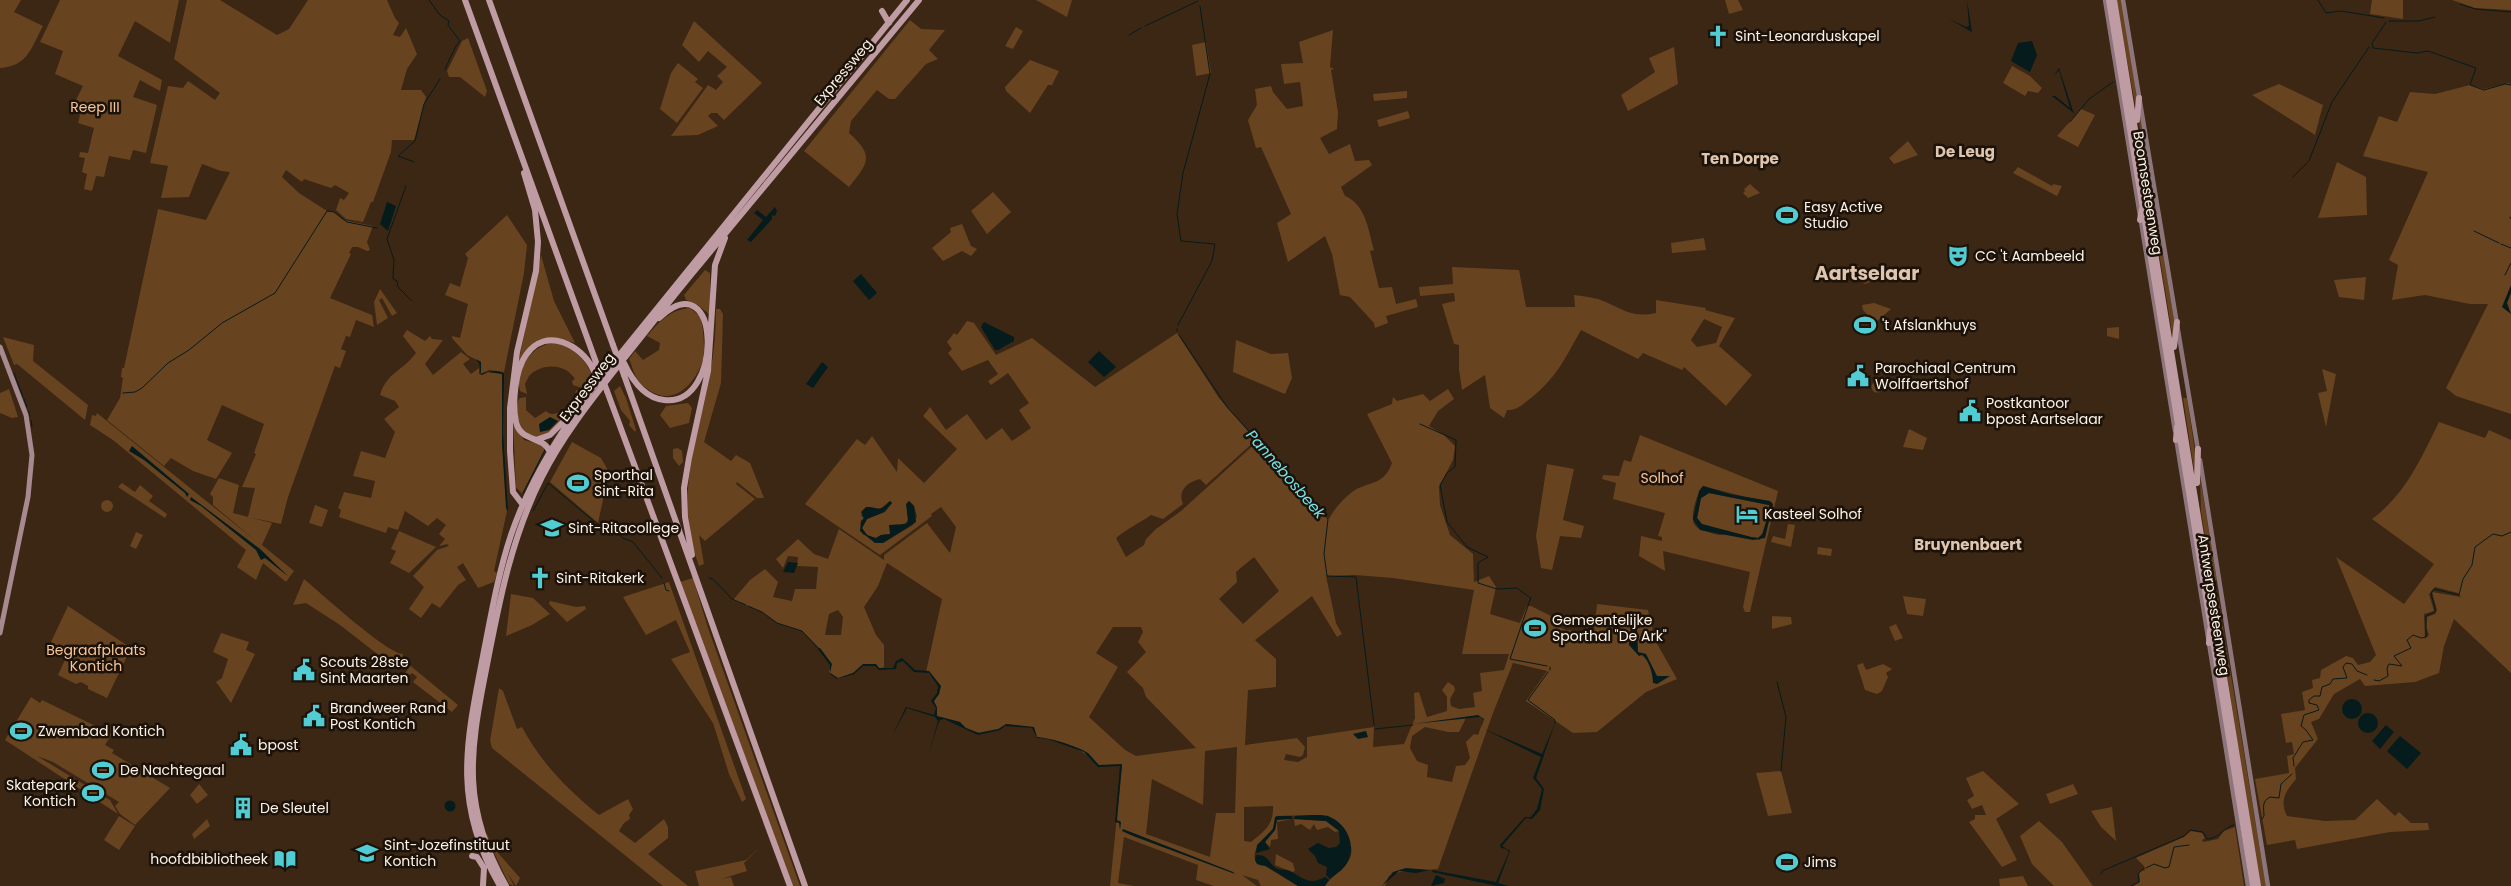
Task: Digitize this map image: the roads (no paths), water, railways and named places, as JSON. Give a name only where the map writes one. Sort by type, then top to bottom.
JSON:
[{"type":"highway","points":[[466,0],[595,367],[608,393],[676,583],[790,886]]},
{"type":"highway","points":[[489,0],[694,564]]},
{"type":"highway","name":"Expressweg","points":[[496,875],[476,813],[472,762],[476,728],[503,585],[515,539],[529,497],[550,450],[578,408],[642,335],[696,259],[908,0]]},
{"type":"highway","points":[[2109,0],[2253,886]]},
{"type":"highway","points":[[2114,0],[2258,886]]},
{"type":"highway","name":"Expressweg","points":[[496,875],[487,862],[473,825],[467,793],[467,747],[497,586],[511,534],[523,504],[592,394],[676,288],[705,258],[920,1]]},
{"type":"highway","points":[[892,11],[902,7]]},
{"type":"highway","points":[[882,11],[889,23]]},
{"type":"highway","points":[[2136,128],[2139,98]]},
{"type":"highway","points":[[523,504],[513,488],[510,445],[511,390],[517,352],[535,278],[538,256],[536,218],[528,178]]},
{"type":"highway","points":[[2140,220],[2143,202]]},
{"type":"highway","points":[[732,226],[723,242],[715,265],[708,371],[684,488],[685,517],[697,577],[805,886]]},
{"type":"highway","points":[[696,259],[705,258],[711,260],[715,265]]},
{"type":"highway","points":[[626,373],[641,388],[659,399],[678,399],[692,391],[699,381],[704,364],[707,327],[702,312],[687,304],[676,288]]},
{"type":"highway","points":[[642,335],[666,312],[687,304]]},
{"type":"highway","points":[[2172,350],[2177,322]]},
{"type":"highway","points":[[552,458],[550,450],[544,444],[520,432],[515,416],[519,375],[527,353],[540,343],[548,340],[559,341],[578,350],[595,367]]},
{"type":"highway","points":[[533,440],[552,434],[578,408]]},
{"type":"highway","points":[[2176,440],[2178,421]]},
{"type":"highway","points":[[2195,491],[2198,449]]},
{"type":"highway","points":[[513,488],[519,495],[529,497]]},
{"type":"highway","points":[[2209,644],[2211,624]]},
{"type":"highway","points":[[472,856],[477,857],[482,864],[482,886]]},
{"type":"highway","points":[[482,886],[486,878],[487,862]]},
{"type":"highway","points":[[496,875],[500,886]]},
{"type":"highway","points":[[496,875],[506,886]]},
{"type":"main road","name":"Boomsesteenweg","points":[[2105,0],[2168,390]]},
{"type":"main road","name":"Boomsesteenweg","points":[[2123,0],[2188,387]]},
{"type":"main road","points":[[0,347],[24,409],[31,440],[31,483],[0,633]]},
{"type":"main road","name":"Antwerpsesteenweg","points":[[2188,387],[2268,886]]},
{"type":"main road","name":"Antwerpsesteenweg","points":[[2168,390],[2248,886]]},
{"type":"water","points":[[1967,0],[1972,32],[1949,19],[1966,27],[1969,26]]},
{"type":"water","points":[[2032,41],[2037,55],[2030,72],[2011,61],[2018,43]]},
{"type":"water","points":[[2059,68],[2075,114],[2052,96],[2055,96],[2070,108],[2059,70],[2054,76]]},
{"type":"water","points":[[387,202],[396,206],[388,231],[380,224]]},
{"type":"water","points":[[775,207],[777,211],[775,216],[772,215],[772,219],[751,242],[747,240],[763,220],[754,213],[757,210],[766,217]]},
{"type":"water","points":[[861,274],[877,293],[869,300],[853,281]]},
{"type":"water","points":[[2511,285],[2511,293],[2507,303],[2511,314],[2502,307]]},
{"type":"water","points":[[984,322],[1014,337],[1014,341],[995,350],[981,327]]},
{"type":"water","points":[[1099,351],[1116,367],[1104,377],[1088,362]]},
{"type":"water","points":[[476,359],[481,362],[481,374],[486,372],[499,371],[504,374],[503,432],[508,512],[506,508],[502,443],[502,374],[488,372],[481,375],[479,363]]},
{"type":"water","points":[[822,362],[828,367],[813,388],[806,384]]},
{"type":"water","points":[[550,417],[558,421],[549,430],[540,432],[539,424]]},
{"type":"water","points":[[132,446],[189,494],[187,497],[185,493],[144,460],[129,451]]},
{"type":"water","points":[[1703,486],[1729,494],[1770,501],[1773,504],[1765,538],[1753,540],[1700,530],[1693,519],[1699,491]],"holes":[[[1709,493],[1769,505],[1770,509],[1762,535],[1758,538],[1702,524],[1697,518],[1701,498]]]},
{"type":"water","points":[[191,497],[260,549],[289,577],[265,558],[261,560],[256,550],[201,506],[190,500]]},
{"type":"water","points":[[890,501],[892,503],[884,512],[867,519],[862,528],[867,535],[876,538],[881,535],[890,534],[889,525],[906,524],[908,520],[906,504],[909,501],[914,506],[916,522],[883,543],[875,543],[860,531],[861,521],[864,518],[861,512],[866,507],[881,508]]},
{"type":"water","points":[[788,562],[798,563],[794,573],[783,572]]},
{"type":"water","points":[[1632,611],[1639,619],[1645,620],[1647,624],[1637,629],[1638,652],[1646,654],[1657,676],[1670,676],[1657,684],[1653,683],[1647,660],[1642,655],[1639,656],[1629,645],[1629,640],[1636,628],[1628,618],[1628,612]]},
{"type":"water","points":[[820,648],[832,664],[830,673],[830,665],[818,649]]},
{"type":"water","points":[[902,658],[915,670],[929,671],[941,686],[939,694],[934,701],[937,708],[937,716],[960,722],[966,728],[979,733],[999,729],[1006,724],[1034,727],[1037,737],[1047,739],[1037,738],[1032,728],[1005,726],[1000,730],[978,735],[944,719],[940,720],[938,724],[929,753],[938,721],[935,717],[907,708],[892,736],[906,707],[934,715],[936,708],[931,701],[937,693],[938,686],[929,673],[914,672],[903,661],[897,663],[896,669],[879,670],[875,666],[863,666],[854,674],[837,679],[830,673],[838,678],[853,673],[863,664],[876,664],[879,668],[893,668],[896,661]]},
{"type":"water","points":[[2352,699],[2359,702],[2362,709],[2359,716],[2352,719],[2345,716],[2342,709],[2345,702]]},
{"type":"water","points":[[2368,713],[2375,716],[2378,723],[2375,730],[2368,733],[2361,730],[2358,723],[2361,716]]},
{"type":"water","points":[[1478,715],[1484,719],[1481,728],[1483,720],[1480,717],[1413,724]]},
{"type":"water","points":[[1555,723],[1536,778],[1544,789],[1540,810],[1532,819],[1526,818],[1502,846],[1510,851],[1498,883],[1508,886],[1497,886],[1432,872],[1433,870],[1496,882],[1509,852],[1501,848],[1500,845],[1525,817],[1531,817],[1537,809],[1542,789],[1533,778],[1541,757],[1484,729],[1542,754]]},
{"type":"water","points":[[2386,725],[2394,732],[2380,749],[2372,741]]},
{"type":"water","points":[[1366,731],[1368,737],[1358,739],[1353,734]]},
{"type":"water","points":[[2400,736],[2421,753],[2407,769],[2387,751]]},
{"type":"water","points":[[1049,739],[1088,753],[1099,765],[1122,764],[1117,820],[1121,822],[1120,830],[1119,823],[1115,822],[1120,766],[1098,767],[1084,752]]},
{"type":"water","points":[[448,801],[452,801],[455,806],[454,810],[448,811],[445,808],[445,804]]},
{"type":"water","points":[[1292,816],[1292,819],[1277,820],[1275,830],[1265,842],[1270,849],[1256,853],[1257,845],[1273,829],[1275,817]]},
{"type":"water","points":[[1295,816],[1327,816],[1336,820],[1349,836],[1351,850],[1347,863],[1330,879],[1326,875],[1327,867],[1318,863],[1315,856],[1308,849],[1318,843],[1329,848],[1336,847],[1340,843],[1339,831],[1326,821],[1294,819]]},
{"type":"water","points":[[1123,829],[1235,874],[1133,836],[1122,831]]},
{"type":"water","points":[[1256,855],[1264,856],[1278,869],[1288,870],[1306,880],[1315,881],[1325,877],[1329,880],[1325,886],[1298,886],[1266,866],[1257,864],[1255,860]]},
{"type":"water","points":[[1406,868],[1430,870],[1416,873],[1399,871],[1382,886],[1393,872]]},
{"type":"water","points":[[1436,875],[1445,879],[1444,883],[1431,886]]},
{"type":"waterway","points":[[429,0],[440,15],[449,21],[448,25],[460,41],[445,69]]},
{"type":"waterway","points":[[2318,0],[2326,13],[2341,11],[2384,18]]},
{"type":"waterway","name":"Pannebosbeek","points":[[1145,26],[1198,1]]},
{"type":"waterway","points":[[2460,4],[2475,9],[2511,12]]},
{"type":"waterway","name":"Pannebosbeek","points":[[1178,325],[1212,261],[1215,244],[1181,241],[1177,214],[1183,173],[1210,74],[1200,6]]},
{"type":"waterway","points":[[2389,21],[2419,21],[2435,17]]},
{"type":"waterway","points":[[2386,22],[2372,43],[2373,48],[2417,53],[2428,51],[2476,68],[2470,85],[2484,90],[2505,84],[2511,85]]},
{"type":"waterway","name":"Pannebosbeek","points":[[1129,35],[1141,28]]},
{"type":"waterway","points":[[2293,177],[2309,161],[2332,102],[2369,47]]},
{"type":"waterway","points":[[414,162],[398,156],[415,141],[424,104],[440,79]]},
{"type":"waterway","points":[[2070,122],[2089,99],[2113,82]]},
{"type":"waterway","points":[[406,186],[387,239],[394,260],[393,279],[397,281],[398,287],[412,301]]},
{"type":"waterway","points":[[123,393],[135,392],[142,388],[168,363],[189,350],[222,323],[275,293],[327,211],[334,212],[347,222],[377,228]]},
{"type":"waterway","points":[[2474,231],[2499,243]]},
{"type":"waterway","points":[[2501,244],[2511,248]]},
{"type":"waterway","points":[[2505,275],[2511,263]]},
{"type":"waterway","name":"Pannebosbeek","points":[[1179,335],[1227,407],[1328,519],[1324,554],[1327,576],[1356,577],[1374,725]]},
{"type":"waterway","points":[[14,373],[23,397]]},
{"type":"waterway","points":[[24,399],[27,407]]},
{"type":"waterway","points":[[28,411],[30,416]]},
{"type":"waterway","points":[[31,420],[32,427]]},
{"type":"waterway","points":[[1420,424],[1456,440],[1455,467],[1447,473],[1440,485],[1447,522],[1467,547],[1488,557],[1478,563],[1478,583],[1497,589],[1517,588],[1529,597]]},
{"type":"waterway","points":[[549,444],[552,438]]},
{"type":"waterway","points":[[523,493],[545,450]]},
{"type":"waterway","points":[[533,511],[548,483],[600,526]]},
{"type":"waterway","points":[[605,527],[610,527],[623,538],[633,542],[662,578]]},
{"type":"waterway","points":[[2374,680],[2379,681],[2388,676],[2387,668],[2389,664],[2402,666],[2394,656],[2411,648],[2407,640],[2413,635],[2421,638],[2426,637],[2426,616],[2435,612],[2432,591],[2434,589],[2459,595],[2463,579],[2472,565],[2475,547],[2493,534],[2502,536],[2511,532]]},
{"type":"waterway","points":[[709,578],[713,579],[732,599],[746,605]]},
{"type":"waterway","points":[[664,583],[666,590],[669,591]]},
{"type":"waterway","points":[[1531,597],[1510,659],[1547,666]]},
{"type":"waterway","points":[[748,606],[762,612],[777,623],[802,631],[819,649]]},
{"type":"waterway","points":[[2294,766],[2293,758],[2303,742],[2313,740],[2301,726],[2304,715],[2319,710],[2317,705],[2309,703],[2309,700],[2314,696],[2320,696],[2322,687],[2330,684],[2333,679],[2347,678],[2343,667],[2346,663],[2352,664],[2357,671],[2367,675]]},
{"type":"waterway","points":[[1548,672],[1528,700],[1555,720],[1555,723]]},
{"type":"waterway","points":[[1777,682],[1786,717],[1781,771]]},
{"type":"waterway","name":"Pannebosbeek","points":[[1375,729],[1413,725]]},
{"type":"waterway","points":[[2262,819],[2265,801],[2270,797],[2279,798],[2281,784],[2292,774]]},
{"type":"waterway","points":[[2101,874],[2102,871],[2184,836],[2190,830],[2203,832],[2207,839],[2211,839],[2226,828],[2234,825]]},
{"type":"waterway","points":[[2146,868],[2154,864],[2165,868],[2169,867],[2174,847],[2189,845]]},
{"type":"waterway","points":[[2131,886],[2139,882],[2138,874],[2144,868]]},
{"type":"place","name":"Sint-Leonarduskapel","points":[[1718,36]]},
{"type":"place","name":"Easy Active Studio","points":[[1787,215]]},
{"type":"place","name":"CC 't Aambeeld","points":[[1958,256]]},
{"type":"place","name":"'t Afslankhuys","points":[[1865,325]]},
{"type":"place","name":"Parochiaal Centrum Wolffaertshof","points":[[1858,376]]},
{"type":"place","name":"Postkantoor bpost Aartselaar","points":[[1970,411]]},
{"type":"place","name":"Sporthal Sint-Rita","points":[[578,483]]},
{"type":"place","name":"Kasteel Solhof","points":[[1747,514]]},
{"type":"place","name":"Sint-Ritacollege","points":[[552,528]]},
{"type":"place","name":"Sint-Ritakerk","points":[[540,578]]},
{"type":"place","name":"Gemeentelijke Sporthal \"De Ark\"","points":[[1535,628]]},
{"type":"place","name":"Scouts 28ste Sint Maarten","points":[[304,670]]},
{"type":"place","name":"Brandweer Rand Post Kontich","points":[[314,716]]},
{"type":"place","name":"Zwembad Kontich","points":[[21,731]]},
{"type":"place","name":"bpost","points":[[241,745]]},
{"type":"place","name":"De Nachtegaal","points":[[103,770]]},
{"type":"place","name":"Skatepark Kontich","points":[[93,793]]},
{"type":"place","name":"De Sleutel","points":[[243,808]]},
{"type":"place","name":"Sint-Jozefinstituut Kontich","points":[[367,853]]},
{"type":"place","name":"hoofdbibliotheek","points":[[285,859]]},
{"type":"place","name":"Jims","points":[[1787,862]]},
{"type":"district","name":"De Leug","points":[[1965,151]]},
{"type":"district","name":"Ten Dorpe","points":[[1740,158]]},
{"type":"district","name":"Aartselaar","points":[[1867,273]]},
{"type":"district","name":"Bruynenbaert","points":[[1968,544]]},
{"type":"park label","name":"Reep III","points":[[95,107]]},
{"type":"park label","name":"Solhof","points":[[1662,478]]},
{"type":"park label","name":"Begraafplaats Kontich","points":[[96,658]]}]
